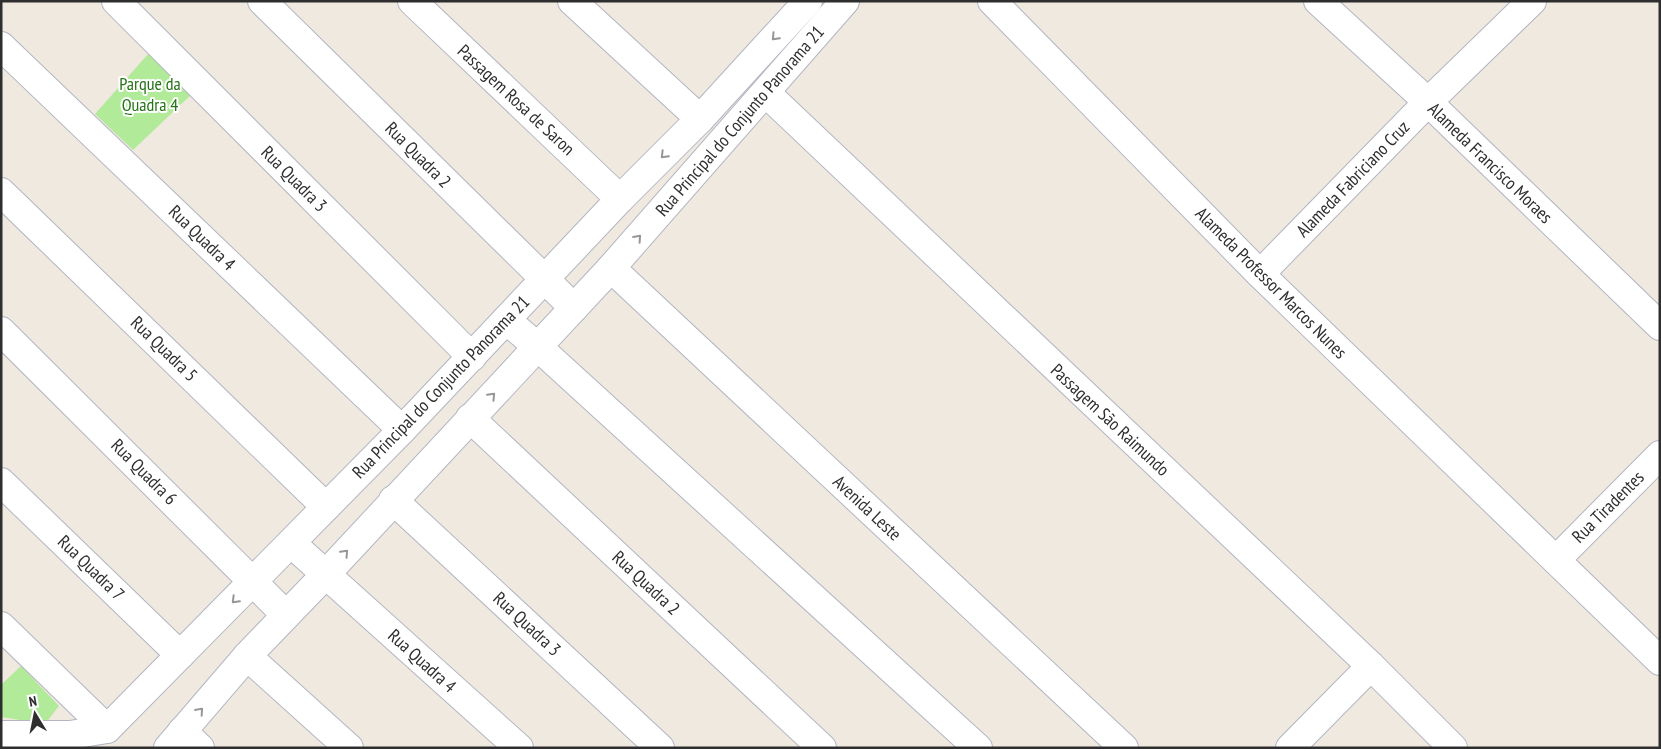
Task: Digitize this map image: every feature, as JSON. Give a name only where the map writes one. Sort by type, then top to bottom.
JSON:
[{"type":"street","name":"Rua Quadra 3","points":[[116,1],[472,357]]},
{"type":"street","name":"Rua Quadra 2","points":[[262,1],[574,308]]},
{"type":"street","name":"Passagem Rosa de Saron","points":[[412,1],[620,199]]},
{"type":"street","points":[[572,1],[700,119]]},
{"type":"street","name":"Rua Principal do Conjunto Panorama 21","points":[[107,729],[402,430],[620,199],[700,119],[808,1]]},
{"type":"street","name":"Rua Principal do Conjunto Panorama 21","points":[[183,742],[247,656],[326,574],[611,268],[845,1]]},
{"type":"street","name":"Alameda Professor Marcos Nunes","points":[[992,1],[1260,274],[1660,661]]},
{"type":"street","name":"Alameda Francisco Moraes","points":[[1318,1],[1428,102],[1660,326]]},
{"type":"street","name":"Alameda Fabriciano Cruz","points":[[1260,274],[1428,102],[1532,1]]},
{"type":"street","name":"Rua Quadra 4","points":[[1,46],[402,430]]},
{"type":"street","name":"Passagem São Raimundo","points":[[766,93],[1371,666],[1453,748]]},
{"type":"street","name":"Rua Quadra 5","points":[[1,192],[326,507]]},
{"type":"street","name":"Avenida Leste","points":[[611,268],[1124,748]]},
{"type":"street","points":[[506,320],[978,748]]},
{"type":"street","name":"Rua Quadra 6","points":[[1,330],[286,615]]},
{"type":"street","name":"Rua Quadra 2","points":[[470,418],[822,748]]},
{"type":"street","name":"Rua Tiradentes","points":[[1556,560],[1660,455]]},
{"type":"street","name":"Rua Quadra 7","points":[[1,482],[180,655]]},
{"type":"street","name":"Rua Quadra 3","points":[[393,500],[660,748]]},
{"type":"street","points":[[291,543],[326,574]]},
{"type":"street","name":"Rua Quadra 4","points":[[326,574],[519,748]]},
{"type":"street","points":[[1,626],[107,729]]},
{"type":"street","points":[[247,656],[349,748]]},
{"type":"street","points":[[1290,748],[1371,666]]},
{"type":"street","points":[[1,735],[64,741],[107,729]]},
{"type":"green space","name":"Parque da Quadra 4","points":[[149,53],[194,92],[133,150],[95,114]]},
{"type":"green space","points":[[21,666],[59,706],[45,724],[1,717],[1,685]]}]
